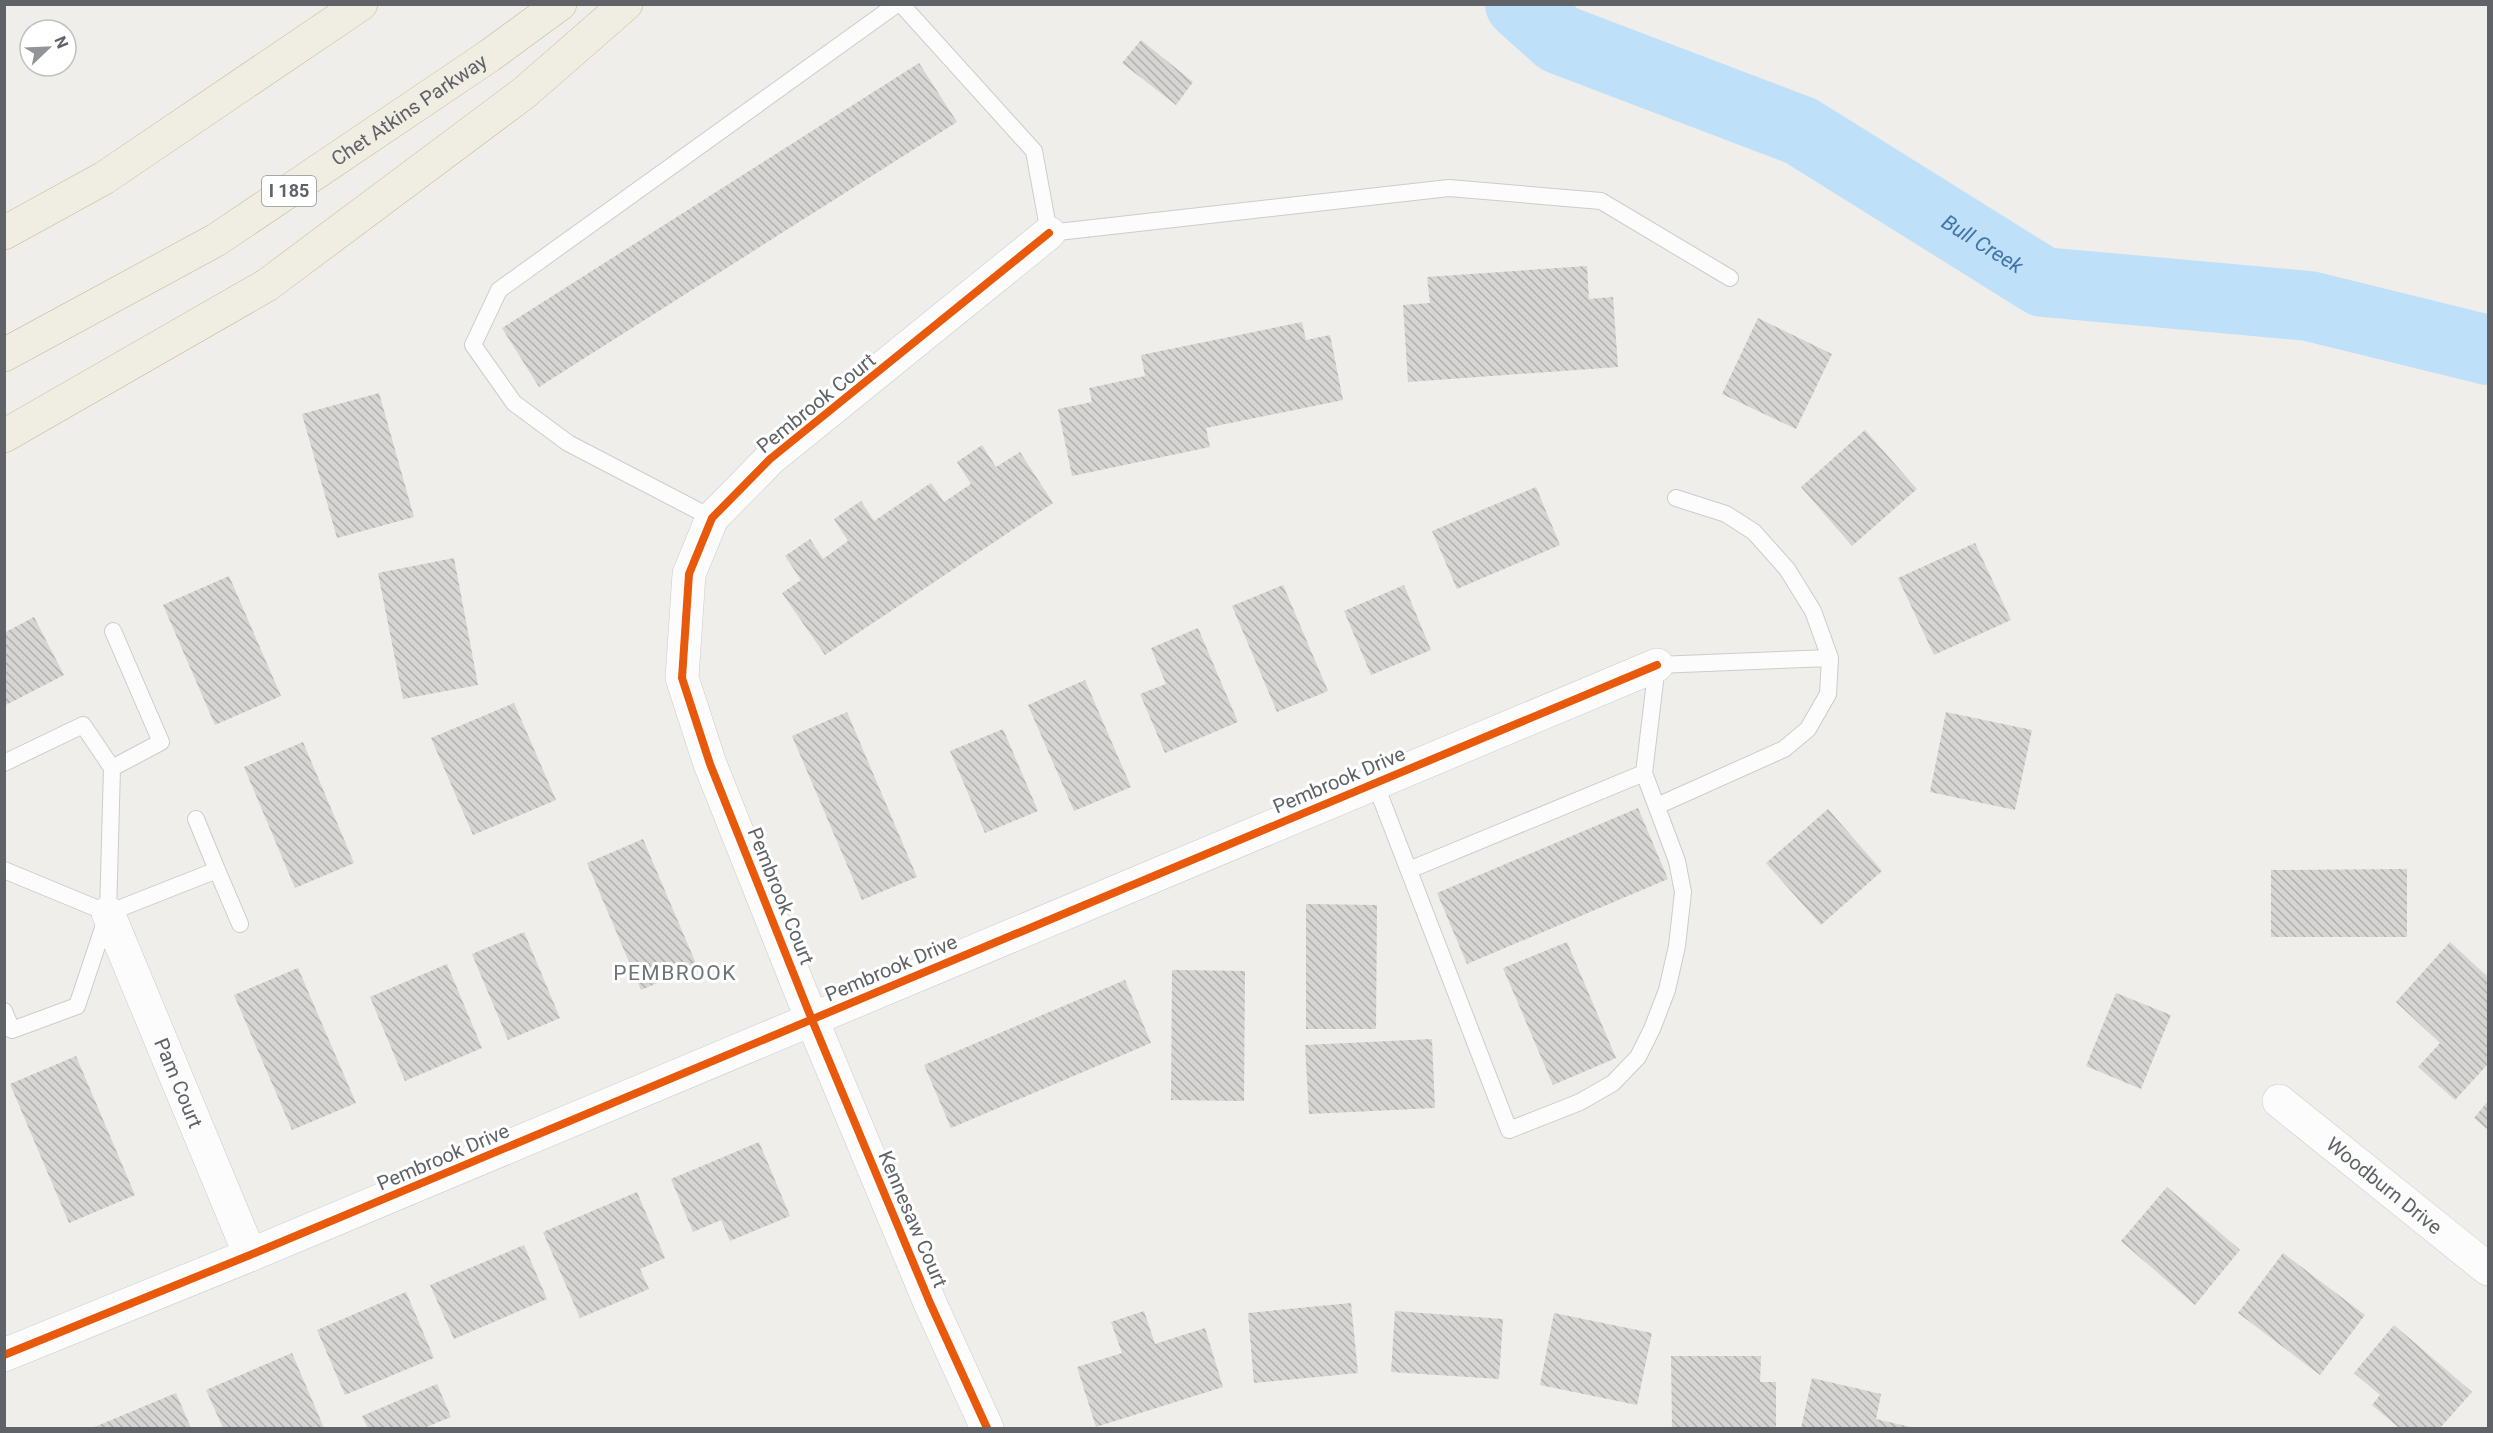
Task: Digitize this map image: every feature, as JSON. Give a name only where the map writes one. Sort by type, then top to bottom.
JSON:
[{"type":"highway","points":[[4,233],[104,178],[361,4]]},
{"type":"highway","name":"Chet Atkins Parkway","points":[[4,355],[216,240],[489,56],[560,4]]},
{"type":"highway","points":[[4,436],[267,285],[524,93],[626,4]]},
{"type":"street","name":"Pembrook Court","points":[[812,1020],[710,764],[682,678],[689,574],[712,518],[770,459],[1049,233]]},
{"type":"street","name":"Pembrook Drive","points":[[4,1355],[250,1256],[1657,665]]},
{"type":"street","name":"Pam Court","points":[[108,913],[250,1256]]},
{"type":"street","name":"Kennesaw Court","points":[[812,1020],[930,1303],[987,1428]]},
{"type":"street","name":"Woodburn Drive","points":[[2279,1101],[2488,1269]]},
{"type":"lane","points":[[712,518],[559,436],[514,403],[473,345],[499,290],[899,4],[1034,151],[1049,233],[1449,188],[1601,201],[1730,278]]},
{"type":"lane","points":[[1657,806],[1784,749],[1808,729],[1828,694],[1830,658],[1814,611],[1787,569],[1754,532],[1726,514],[1676,498]]},
{"type":"lane","points":[[112,768],[161,742],[113,632]]},
{"type":"lane","points":[[1375,783],[1509,1130],[1580,1102],[1613,1083],[1638,1058],[1652,1029],[1666,990],[1677,946],[1683,892],[1677,861],[1644,773],[1657,665],[1830,658]]},
{"type":"lane","points":[[4,763],[83,725],[112,768],[108,913],[77,1006],[12,1030],[4,1011]]},
{"type":"lane","points":[[1409,870],[1644,773]]},
{"type":"lane","points":[[196,819],[240,924]]},
{"type":"lane","points":[[4,870],[108,913],[217,870]]},
{"type":"building","points":[[1141,40],[1193,82],[1176,105],[1122,63]]},
{"type":"building","points":[[919,63],[957,122],[539,387],[502,328]]},
{"type":"building","points":[[1587,266],[1589,299],[1613,297],[1618,367],[1408,382],[1403,305],[1430,303],[1427,277]]},
{"type":"building","points":[[1758,318],[1832,354],[1796,429],[1722,394]]},
{"type":"building","points":[[1302,322],[1306,340],[1330,335],[1343,400],[1206,428],[1210,447],[1072,476],[1058,409],[1092,402],[1089,388],[1145,376],[1141,355]]},
{"type":"building","points":[[379,393],[414,517],[337,538],[302,414]]},
{"type":"building","points":[[1865,430],[1917,489],[1852,546],[1801,487]]},
{"type":"building","points":[[982,445],[996,467],[1020,452],[1053,503],[825,655],[782,593],[801,580],[785,556],[810,539],[823,559],[848,541],[834,519],[861,501],[874,521],[931,483],[944,502],[971,484],[957,462]]},
{"type":"building","points":[[1536,487],[1560,545],[1457,589],[1432,531]]},
{"type":"building","points":[[1975,543],[2011,620],[1934,655],[1898,578]]},
{"type":"building","points":[[454,558],[478,685],[403,699],[378,573]]},
{"type":"building","points":[[229,576],[281,696],[215,725],[163,605]]},
{"type":"building","points":[[1283,585],[1328,691],[1277,712],[1232,606]]},
{"type":"building","points":[[1404,585],[1431,650],[1371,675],[1344,611]]},
{"type":"building","points":[[34,617],[64,675],[4,706],[4,633]]},
{"type":"building","points":[[1198,628],[1238,722],[1165,753],[1140,694],[1166,684],[1151,648]]},
{"type":"building","points":[[1085,680],[1131,787],[1074,811],[1028,705]]},
{"type":"building","points":[[514,703],[556,800],[473,835],[431,738]]},
{"type":"building","points":[[847,712],[917,877],[862,900],[792,736]]},
{"type":"building","points":[[1946,712],[2032,730],[2015,810],[1930,792]]},
{"type":"building","points":[[1003,729],[1038,811],[985,833],[950,751]]},
{"type":"building","points":[[303,742],[354,863],[295,888],[244,767]]},
{"type":"building","points":[[1638,808],[1668,879],[1467,964],[1437,893]]},
{"type":"building","points":[[1828,809],[1882,871],[1821,925],[1766,863]]},
{"type":"building","points":[[643,839],[697,966],[641,990],[587,863]]},
{"type":"building","points":[[2407,869],[2407,937],[2271,937],[2271,870]]},
{"type":"building","points":[[1306,904],[1377,905],[1376,1029],[1306,1029]]},
{"type":"building","points":[[524,932],[560,1018],[508,1040],[472,954]]},
{"type":"building","points":[[1567,942],[1616,1058],[1553,1085],[1503,968]]},
{"type":"building","points":[[2450,942],[2488,977],[2488,1064],[2455,1100],[2418,1067],[2440,1043],[2396,1002]]},
{"type":"building","points":[[447,964],[482,1048],[405,1081],[370,997]]},
{"type":"building","points":[[298,968],[356,1103],[292,1130],[234,995]]},
{"type":"building","points":[[1172,970],[1245,971],[1244,1101],[1171,1100]]},
{"type":"building","points":[[1125,980],[1151,1043],[951,1128],[924,1065]]},
{"type":"building","points":[[2116,993],[2171,1015],[2141,1089],[2086,1066]]},
{"type":"building","points":[[1432,1039],[1435,1108],[1309,1114],[1305,1045]]},
{"type":"building","points":[[76,1056],[135,1195],[69,1223],[10,1084]]},
{"type":"building","points":[[2488,1101],[2488,1130],[2474,1118]]},
{"type":"building","points":[[759,1142],[790,1216],[730,1241],[721,1220],[693,1232],[671,1179]]},
{"type":"building","points":[[2167,1187],[2240,1250],[2195,1305],[2121,1241]]},
{"type":"building","points":[[637,1192],[665,1258],[640,1269],[649,1289],[580,1318],[543,1232]]},
{"type":"building","points":[[524,1245],[547,1299],[454,1339],[430,1285]]},
{"type":"building","points":[[2283,1253],[2365,1315],[2320,1375],[2238,1313]]},
{"type":"building","points":[[406,1292],[434,1358],[345,1395],[317,1330]]},
{"type":"building","points":[[1351,1303],[1358,1373],[1254,1383],[1248,1313]]},
{"type":"building","points":[[1144,1311],[1155,1344],[1205,1328],[1223,1387],[1096,1427],[1077,1367],[1122,1353],[1111,1322]]},
{"type":"building","points":[[1395,1311],[1503,1319],[1499,1379],[1391,1372]]},
{"type":"building","points":[[1554,1313],[1652,1333],[1637,1405],[1540,1385]]},
{"type":"building","points":[[2394,1325],[2472,1392],[2440,1428],[2399,1428],[2372,1405],[2380,1395],[2354,1373]]},
{"type":"building","points":[[292,1353],[324,1428],[223,1428],[206,1390]]},
{"type":"building","points":[[1671,1356],[1761,1356],[1760,1382],[1776,1382],[1776,1428],[1672,1428]]},
{"type":"building","points":[[1812,1378],[1881,1394],[1876,1419],[1915,1428],[1801,1428]]},
{"type":"building","points":[[437,1384],[451,1417],[424,1428],[368,1428],[362,1416]]},
{"type":"building","points":[[176,1393],[191,1428],[92,1428]]},
{"type":"waterway","name":"Bull Creek","points":[[1520,4],[1559,39],[1801,131],[2043,282],[2309,306],[2488,350]]},
{"type":"cycle path","points":[[987,1428],[930,1303],[812,1020],[710,764],[682,678],[689,574],[712,518],[770,459],[1049,233]]},
{"type":"cycle path","points":[[4,1355],[250,1255],[1657,665]]},
{"type":"district","name":"PEMBROOK","points":[[675,973]]}]
